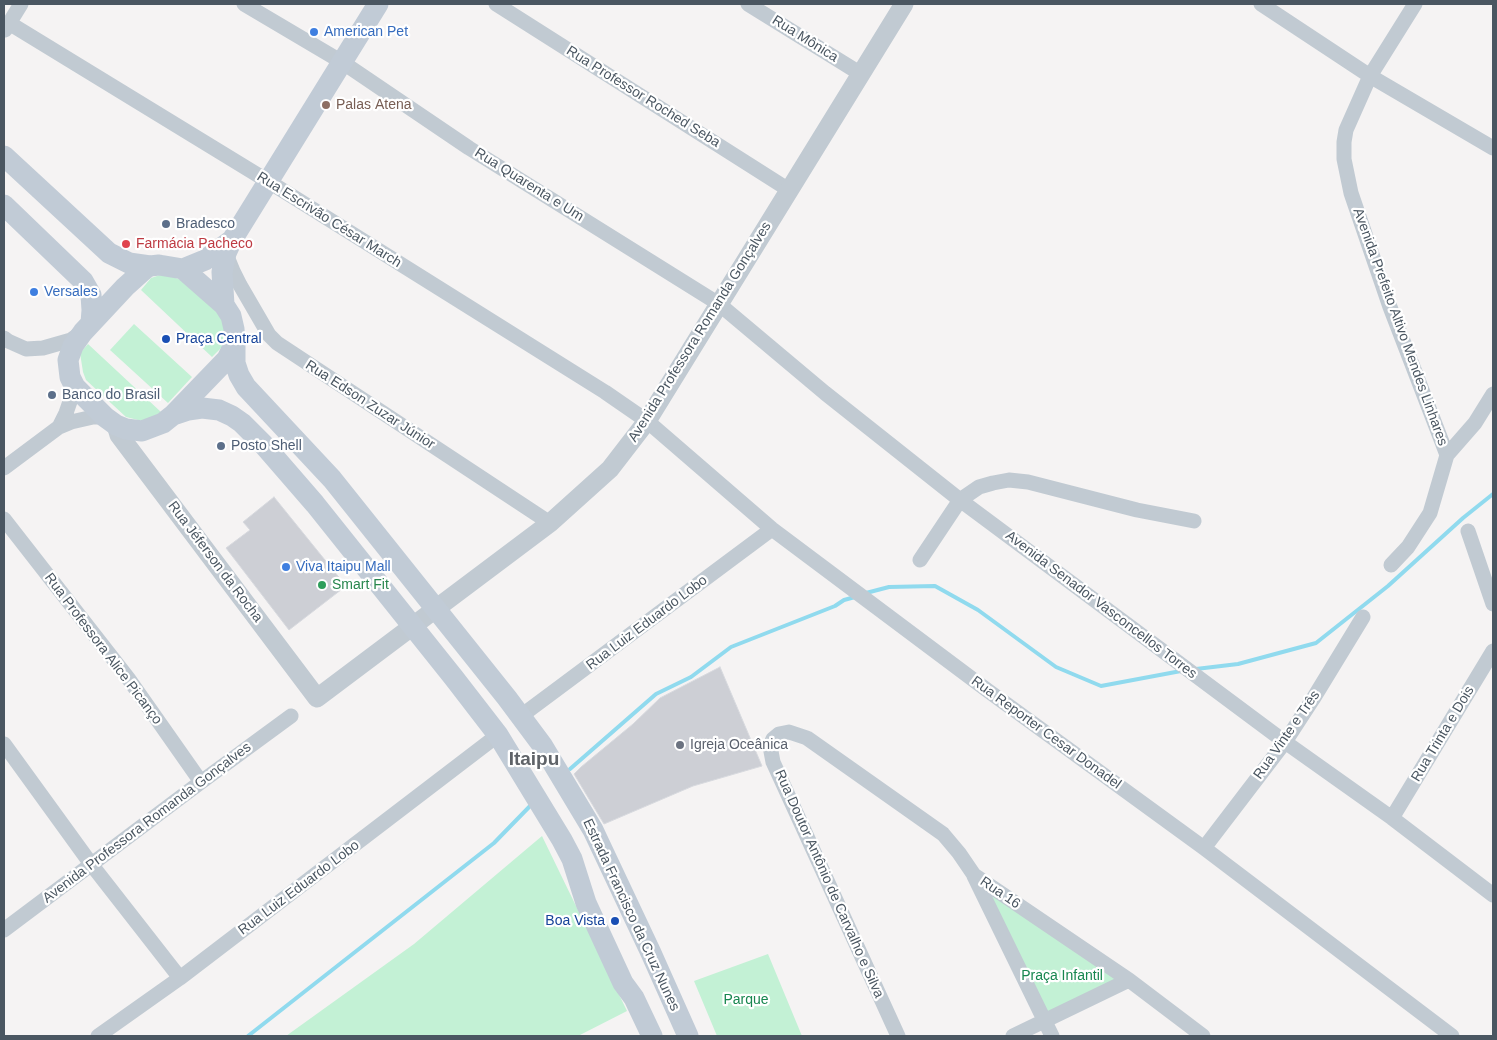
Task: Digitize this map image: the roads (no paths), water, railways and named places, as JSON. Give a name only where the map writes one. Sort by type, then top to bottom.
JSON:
[{"type":"main road","points":[[224,305],[222,272],[229,246],[378,4]]},
{"type":"main road","points":[[4,156],[109,253],[130,263],[170,266],[183,269],[224,305],[231,316],[234,329],[234,343],[227,359],[173,415],[163,423],[142,431],[126,429],[110,421],[75,387],[70,377],[68,360],[72,346],[87,328],[139,274],[150,266]]},
{"type":"main road","points":[[4,205],[83,281],[91,295],[92,310],[87,328]]},
{"type":"main road","points":[[183,269],[205,260],[229,246]]},
{"type":"main road","name":"Estrada Francisco da Cruz Nunes","points":[[234,343],[234,356],[239,375],[246,387],[332,479],[521,716],[547,753],[593,830],[688,1036]]},
{"type":"main road","points":[[173,415],[202,408],[220,410],[242,424],[263,444],[315,504],[414,626],[498,736],[562,840],[572,859],[586,903],[623,983],[634,998],[652,1036]]},
{"type":"street","points":[[7,27],[21,4]]},
{"type":"street","name":"Rua Quarenta e Um","points":[[244,4],[342,62],[469,148],[719,304]]},
{"type":"street","name":"Rua Professor Roched Seba","points":[[496,4],[789,190]]},
{"type":"street","name":"Rua Mônica","points":[[748,4],[861,74]]},
{"type":"street","name":"Avenida Professora Romanda Gonçalves","points":[[414,626],[550,523],[610,469],[646,421],[904,4]]},
{"type":"street","points":[[1260,4],[1370,76],[1492,144]]},
{"type":"street","name":"Avenida Prefeito Altivo Mendes Linhares","points":[[1391,565],[1408,547],[1430,513],[1447,456],[1390,307],[1351,193],[1346,174],[1344,150],[1346,130],[1370,76],[1416,4]]},
{"type":"street","name":"Rua Escrivão César March","points":[[7,27],[268,182],[605,392],[646,421]]},
{"type":"street","name":"Rua Edson Zuzar Júnior","points":[[229,246],[232,271],[269,335],[277,343],[550,523]]},
{"type":"street","name":"Avenida Senador Vasconcellos Torres","points":[[719,304],[824,393],[960,500],[1285,742],[1392,818],[1493,895]]},
{"type":"street","points":[[4,338],[26,349],[43,348],[71,340],[87,328]]},
{"type":"street","points":[[59,427],[75,387]]},
{"type":"street","points":[[1447,456],[1476,423],[1493,394]]},
{"type":"street","points":[[4,468],[59,427],[93,417],[110,421]]},
{"type":"street","name":"Rua Jéferson da Rocha","points":[[110,421],[317,698],[414,626]]},
{"type":"street","name":"Rua Reporter Cesar Donadel","points":[[646,421],[772,529],[995,696],[1204,848],[1452,1036]]},
{"type":"street","points":[[920,560],[960,500],[979,487],[1009,480],[1028,482],[1137,510],[1194,521]]},
{"type":"street","name":"Rua Professora Alice Picanço","points":[[4,519],[128,678],[200,782]]},
{"type":"street","name":"Rua Luiz Eduardo Lobo","points":[[521,716],[772,529]]},
{"type":"street","points":[[1468,531],[1493,604]]},
{"type":"street","name":"Rua Vinte e Três","points":[[1204,848],[1285,742],[1363,616]]},
{"type":"street","name":"Rua Trinta e Dois","points":[[1392,818],[1493,651]]},
{"type":"street","name":"Avenida Professora Romanda Gonçalves","points":[[4,930],[90,864],[291,716]]},
{"type":"street","name":"Rua 16","points":[[780,734],[789,732],[806,738],[943,834],[960,853],[974,875],[1129,980],[1203,1036]]},
{"type":"street","name":"Rua Doutor Antônio de Carvalho e Silva","points":[[780,734],[773,739],[770,746],[773,762],[898,1036]]},
{"type":"street","name":"Rua Luiz Eduardo Lobo","points":[[98,1036],[180,978],[498,736]]},
{"type":"street","points":[[4,744],[90,864],[180,978]]},
{"type":"street","points":[[974,875],[1052,1036]]},
{"type":"street","points":[[1013,1036],[1129,980]]},
{"type":"waterway","points":[[1196,669],[1238,664],[1316,643],[1388,586],[1463,518],[1493,494]]},
{"type":"waterway","points":[[866,593],[889,587],[935,586],[978,610],[1056,667],[1101,686],[1181,671]]},
{"type":"waterway","points":[[570,769],[656,694],[691,677],[731,647],[855,597]]},
{"type":"waterway","points":[[248,1036],[494,843],[532,804]]},
{"type":"place","name":"American Pet","points":[[314,32]]},
{"type":"place","name":"Palas Atena","points":[[326,105]]},
{"type":"place","name":"Bradesco","points":[[166,224]]},
{"type":"place","name":"Farmácia Pacheco","points":[[126,244]]},
{"type":"place","name":"Versales","points":[[34,292]]},
{"type":"place","name":"Praça Central","points":[[166,339]]},
{"type":"place","name":"Banco do Brasil","points":[[52,395]]},
{"type":"place","name":"Posto Shell","points":[[221,446]]},
{"type":"place","name":"Viva Itaipu Mall","points":[[286,567]]},
{"type":"place","name":"Smart Fit","points":[[322,585]]},
{"type":"place","name":"Igreja Oceânica","points":[[680,745]]},
{"type":"place","name":"Boa Vista","points":[[615,921]]},
{"type":"district","name":"Itaipu","points":[[534,760]]},
{"type":"park label","name":"Praça Infantil","points":[[1062,976]]},
{"type":"park label","name":"Parque","points":[[746,1000]]}]
